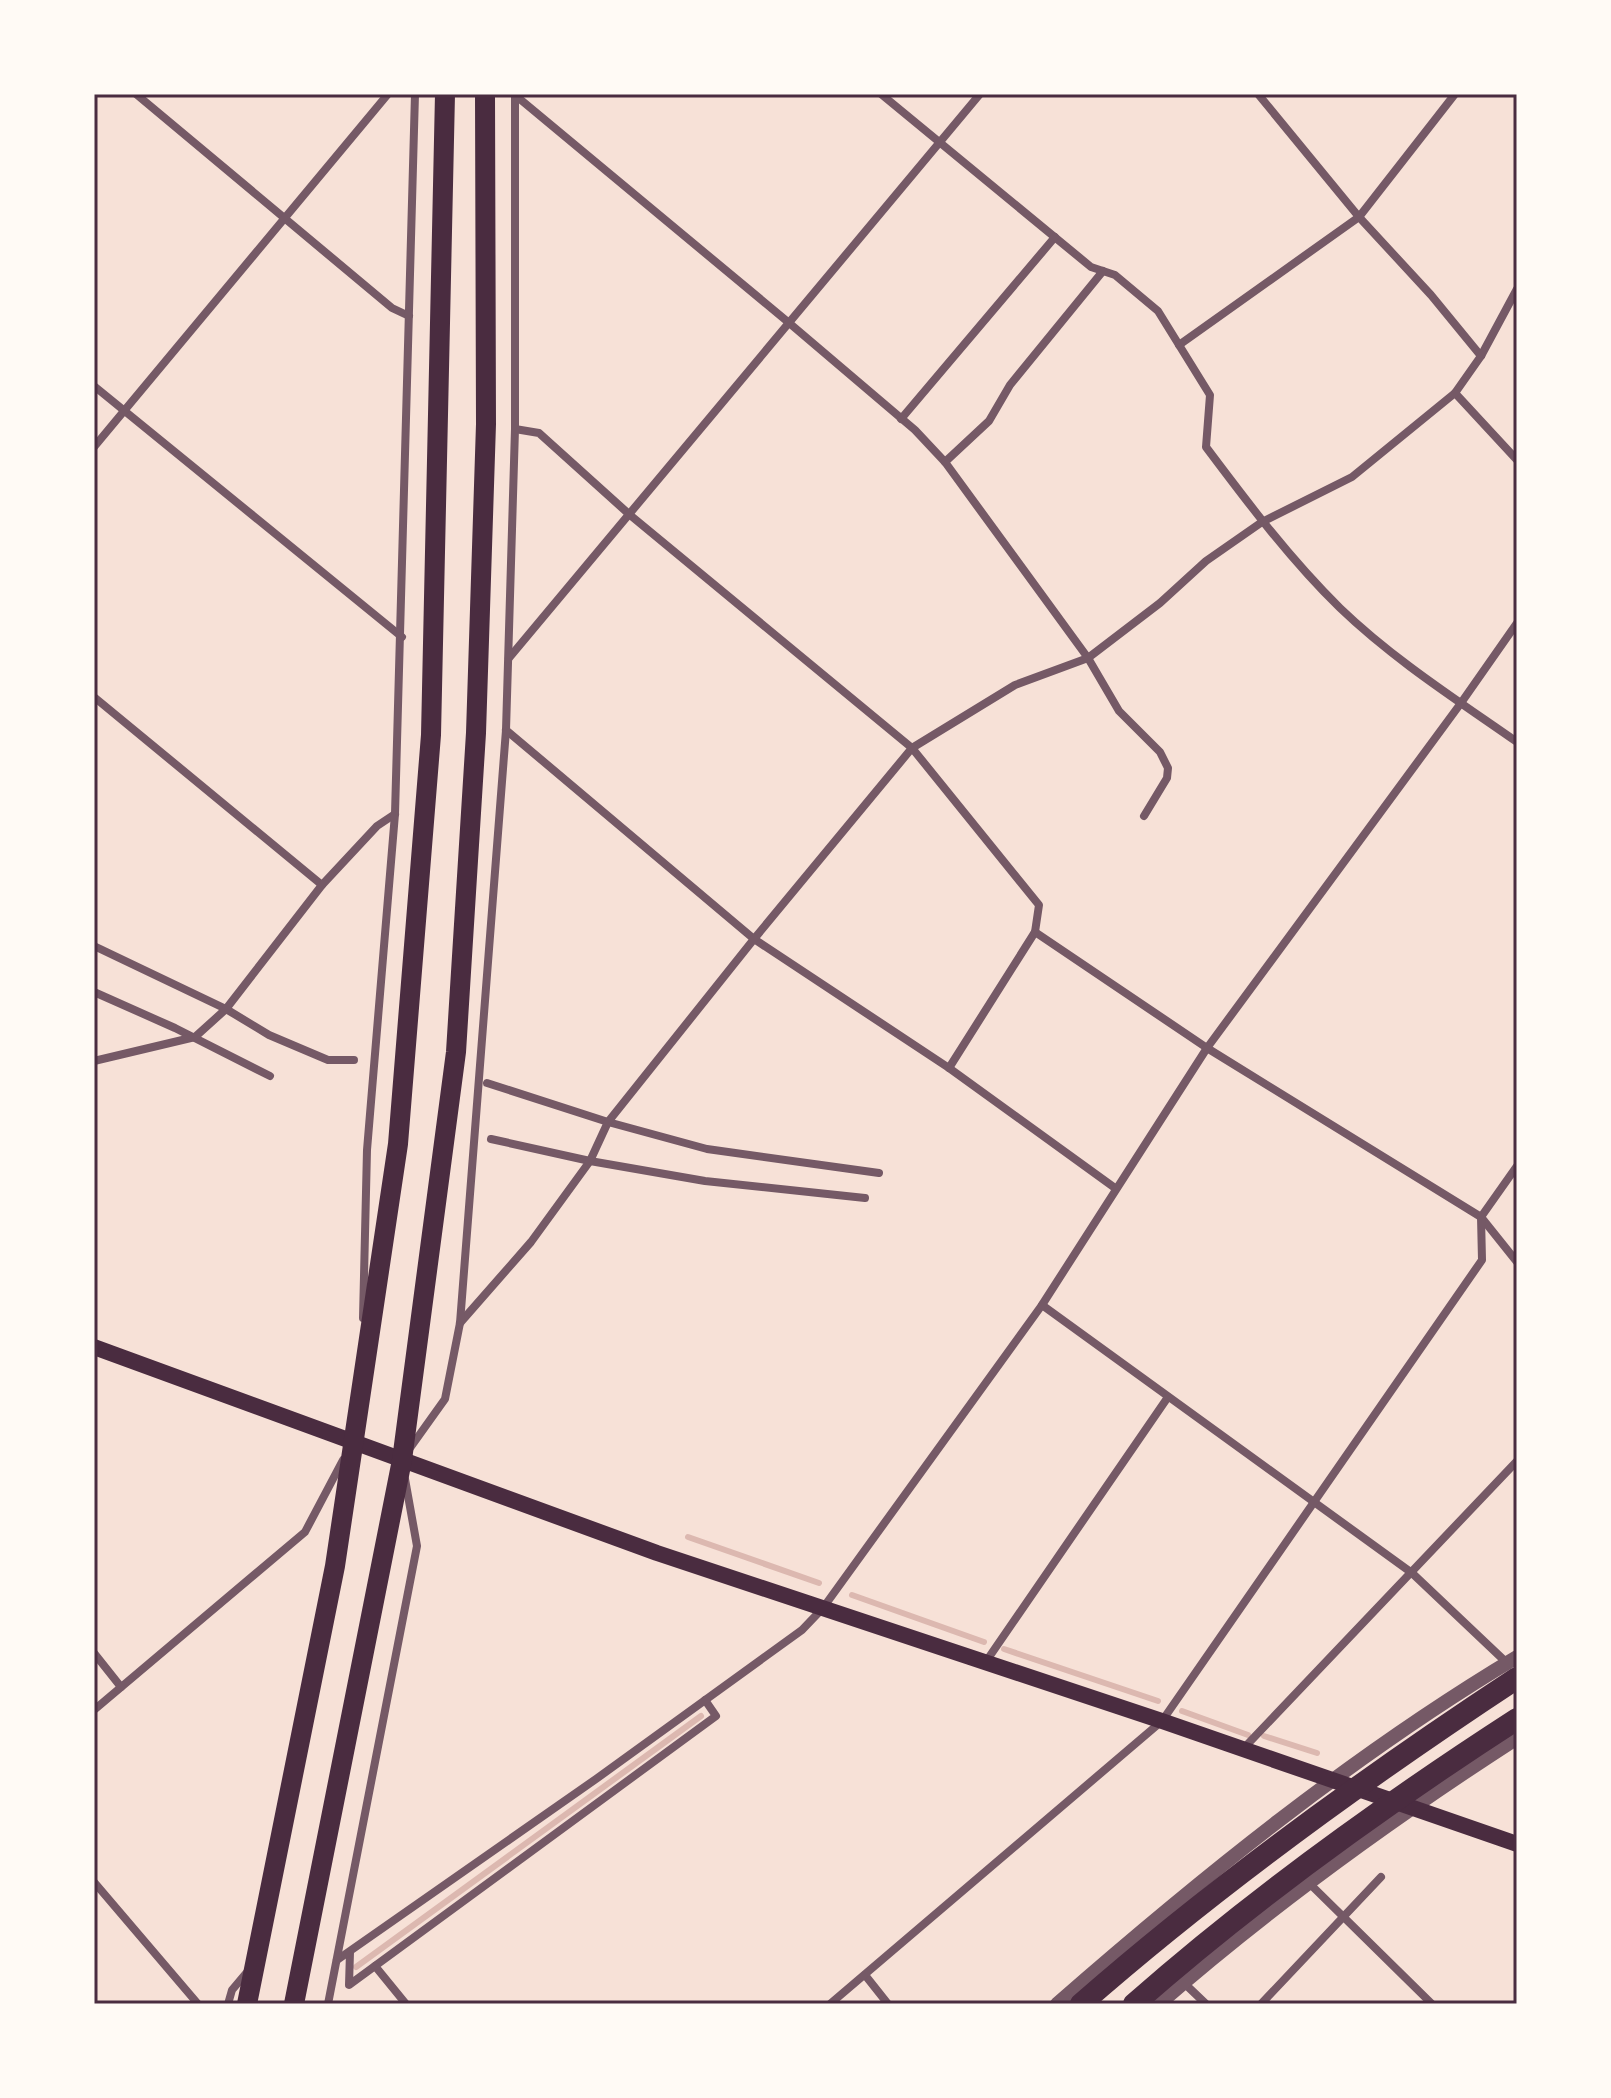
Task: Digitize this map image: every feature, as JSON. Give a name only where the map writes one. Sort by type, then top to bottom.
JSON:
[{"type":"highway","points":[[247,2004],[335,1566],[398,1144],[431,735],[445,94]]},
{"type":"highway","points":[[294,2004],[402,1460],[456,1052],[476,733],[486,424],[485,94]]},
{"type":"highway","points":[[1081,2004],[1141,1951],[1273,1847],[1410,1748],[1514,1666]]},
{"type":"highway","points":[[1134,2004],[1294,1874],[1438,1770],[1517,1719]]},
{"type":"main road","points":[[94,1347],[657,1553],[1162,1721],[1517,1844]]},
{"type":"street","points":[[136,94],[392,308],[409,316]]},
{"type":"street","points":[[94,447],[388,94]]},
{"type":"street","points":[[362,1382],[367,1150],[395,814],[415,94]]},
{"type":"street","points":[[881,94],[1091,267],[1115,275],[1158,311],[1210,395],[1206,447],[1262,522],[1341,608],[1426,678],[1517,742]]},
{"type":"street","points":[[509,658],[980,94]]},
{"type":"street","points":[[1258,94],[1359,217],[1431,295],[1481,356]]},
{"type":"street","points":[[1179,345],[1359,217],[1455,94]]},
{"type":"street","points":[[515,95],[788,322],[901,419],[945,462],[1088,658],[1119,711],[1160,752],[1168,768],[1167,778],[1144,816]]},
{"type":"street","points":[[328,2004],[417,1546],[402,1460],[445,1399],[460,1323],[506,730],[515,429],[515,95]]},
{"type":"street","points":[[901,419],[1055,237]]},
{"type":"street","points":[[945,462],[989,421],[1010,385],[1103,271]]},
{"type":"street","points":[[460,1323],[531,1242],[590,1161],[608,1122],[912,748],[1015,685],[1088,658],[1160,603],[1206,561],[1262,522],[1352,477],[1455,393],[1481,356],[1517,289]]},
{"type":"street","points":[[94,386],[402,637]]},
{"type":"street","points":[[1455,393],[1517,460]]},
{"type":"street","points":[[515,429],[539,433],[630,515],[912,748],[1039,905],[1035,932],[949,1068]]},
{"type":"street","points":[[337,1960],[802,1630],[823,1608],[1042,1305],[1207,1048],[1515,628]]},
{"type":"street","points":[[94,697],[322,885]]},
{"type":"street","points":[[506,730],[754,939],[949,1068],[1115,1188]]},
{"type":"street","points":[[94,1061],[195,1037],[226,1009],[322,885],[377,826],[395,814]]},
{"type":"street","points":[[1035,932],[1207,1048],[1481,1217],[1517,1262]]},
{"type":"street","points":[[94,946],[226,1009],[269,1035],[328,1060],[354,1060]]},
{"type":"street","points":[[94,992],[195,1037],[270,1076]]},
{"type":"street","points":[[487,1083],[608,1122],[707,1149],[879,1173]]},
{"type":"street","points":[[491,1139],[590,1161],[705,1181],[865,1198]]},
{"type":"street","points":[[830,2004],[1162,1721],[1482,1260],[1481,1217],[1517,1166]]},
{"type":"street","points":[[1042,1305],[1412,1573],[1514,1666],[1334,1781],[1150,1923],[1057,2004]]},
{"type":"street","points":[[985,1663],[1168,1397]]},
{"type":"street","points":[[94,1710],[305,1532],[353,1442]]},
{"type":"street","points":[[1243,1749],[1517,1461]]},
{"type":"street","points":[[94,1653],[121,1687]]},
{"type":"street","points":[[350,1952],[349,1985],[716,1716],[705,1700]]},
{"type":"street","points":[[1159,2004],[1310,1884],[1517,1738]]},
{"type":"street","points":[[1261,2004],[1381,1877]]},
{"type":"street","points":[[94,1882],[198,2004]]},
{"type":"street","points":[[1310,1884],[1432,2004]]},
{"type":"street","points":[[228,2004],[232,1990],[255,1962]]},
{"type":"street","points":[[375,1966],[406,2004]]},
{"type":"street","points":[[865,1975],[888,2004]]},
{"type":"street","points":[[1184,1983],[1206,2004]]},
{"type":"waterway","points":[[688,1537],[819,1583]]},
{"type":"waterway","points":[[852,1595],[984,1642]]},
{"type":"waterway","points":[[1004,1649],[1158,1701]]},
{"type":"waterway","points":[[1182,1711],[1248,1735]]},
{"type":"waterway","points":[[356,1967],[701,1716]]},
{"type":"waterway","points":[[1264,1736],[1317,1753]]}]
